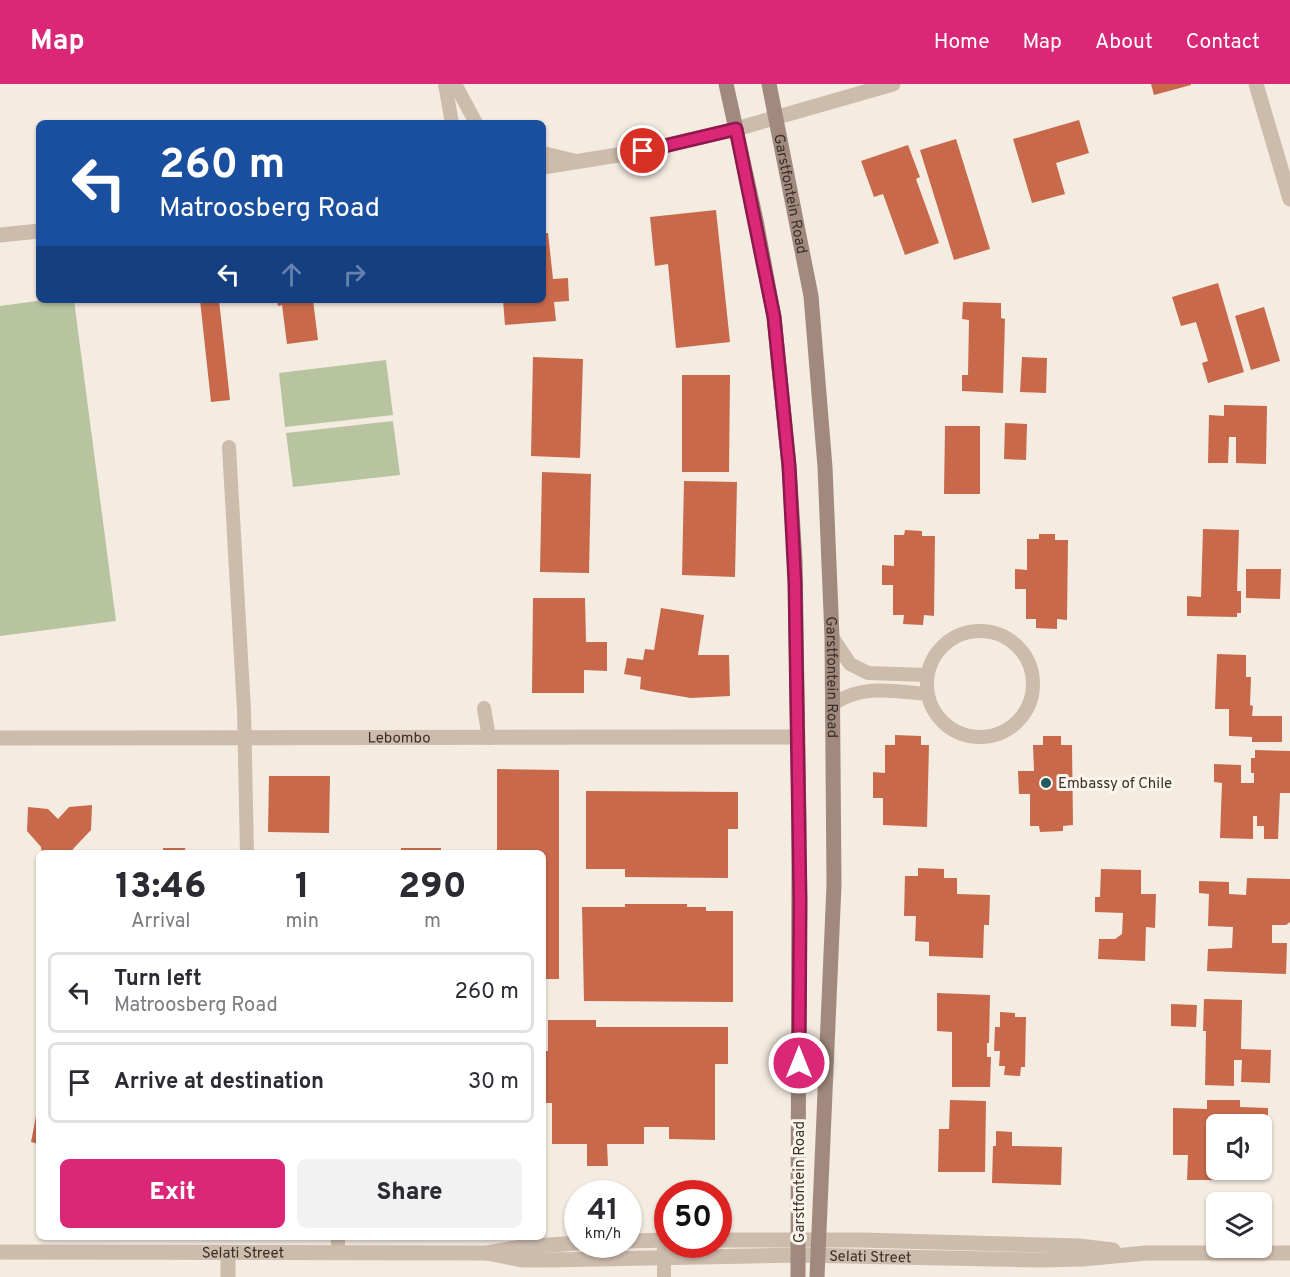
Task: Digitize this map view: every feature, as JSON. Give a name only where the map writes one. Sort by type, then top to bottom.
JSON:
[{"type":"main road","name":"Garstfontein Road","points":[[726,84],[774,317],[787,443],[795,560],[800,921],[798,1277]]},
{"type":"main road","name":"Garstfontein Road","points":[[769,84],[811,296],[825,467],[832,637],[834,885],[818,1277]]},
{"type":"street","points":[[546,167],[643,151],[736,129],[893,84]]},
{"type":"street","points":[[1256,84],[1290,199]]},
{"type":"street","points":[[0,235],[36,231]]},
{"type":"street","name":"Lebombo","points":[[0,738],[798,737]]},
{"type":"street","name":"Selati Street","points":[[732,1241],[818,1248],[1057,1245],[1146,1253],[1290,1253]]},
{"type":"street","name":"Selati Street","points":[[487,1253],[521,1247],[564,1244]]},
{"type":"street","name":"Selati Street","points":[[0,1252],[228,1253],[338,1245],[487,1253],[522,1260],[654,1257]]},
{"type":"street","name":"Selati Street","points":[[732,1252],[798,1247]]},
{"type":"street","points":[[228,1253],[228,1277]]},
{"type":"lane","points":[[445,84],[451,120]]},
{"type":"lane","points":[[455,84],[474,120]]},
{"type":"lane","points":[[546,154],[578,162]]},
{"type":"lane","points":[[229,447],[244,738],[247,850]]},
{"type":"lane","points":[[984,631],[1013,642],[1024,654],[1031,668],[1033,684],[1031,700],[1024,714],[1014,726],[1000,734],[984,737],[969,736],[954,731],[941,722],[932,709],[927,694],[927,675],[932,660],[947,642],[968,632],[984,631]]},
{"type":"lane","points":[[832,637],[850,664],[868,673],[927,675]]},
{"type":"lane","points":[[833,704],[848,694],[862,691],[927,694]]},
{"type":"lane","points":[[484,708],[489,738]]},
{"type":"lane","points":[[664,1258],[664,1277]]},
{"type":"green space","points":[[36,301],[36,303],[74,303],[116,621],[0,636],[0,306]]},
{"type":"green space","points":[[386,360],[393,415],[285,427],[279,373]]},
{"type":"green space","points":[[393,421],[400,475],[293,487],[286,433]]},
{"type":"building","points":[[1151,84],[1191,84],[1191,85],[1154,95]]},
{"type":"building","points":[[1079,120],[1089,153],[1056,163],[1065,194],[1032,203],[1013,139]]},
{"type":"building","points":[[956,139],[990,249],[954,260],[920,150]]},
{"type":"building","points":[[908,145],[920,177],[916,179],[939,243],[905,255],[883,194],[874,197],[861,161]]},
{"type":"building","points":[[716,210],[730,342],[676,348],[668,264],[655,266],[650,217]]},
{"type":"building","points":[[546,233],[548,233],[553,279],[568,278],[569,301],[554,302],[556,321],[505,325],[503,303],[546,303]]},
{"type":"building","points":[[1218,283],[1244,372],[1208,383],[1202,363],[1208,361],[1196,322],[1181,326],[1172,297]]},
{"type":"building","points":[[963,302],[1001,303],[1001,318],[1005,319],[1003,393],[962,391],[962,375],[968,375],[969,320],[962,319]]},
{"type":"building","points":[[200,303],[219,303],[230,400],[211,402]]},
{"type":"building","points":[[278,303],[313,303],[318,340],[287,344],[282,305],[278,306]]},
{"type":"building","points":[[1264,307],[1280,361],[1251,370],[1235,316]]},
{"type":"building","points":[[533,357],[583,359],[580,458],[531,456]]},
{"type":"building","points":[[1022,357],[1047,358],[1046,393],[1020,392]]},
{"type":"building","points":[[682,375],[730,375],[729,472],[682,472]]},
{"type":"building","points":[[1224,405],[1267,406],[1266,464],[1236,463],[1236,437],[1229,437],[1228,463],[1208,463],[1209,415],[1224,416]]},
{"type":"building","points":[[1005,423],[1027,424],[1026,460],[1004,459]]},
{"type":"building","points":[[945,426],[980,426],[980,494],[944,494]]},
{"type":"building","points":[[542,472],[591,474],[589,573],[540,572]]},
{"type":"building","points":[[684,481],[737,482],[735,577],[682,575]]},
{"type":"building","points":[[1203,529],[1239,530],[1237,591],[1241,591],[1241,613],[1237,613],[1237,617],[1187,616],[1187,596],[1201,597]]},
{"type":"building","points":[[905,530],[922,531],[922,536],[935,536],[934,616],[924,615],[923,625],[903,624],[904,615],[893,615],[893,585],[882,585],[882,565],[894,566],[894,535],[904,535]]},
{"type":"building","points":[[1039,534],[1055,534],[1055,540],[1068,540],[1067,620],[1057,619],[1057,629],[1036,628],[1036,619],[1026,619],[1026,589],[1015,589],[1015,569],[1027,570],[1027,539],[1039,539]]},
{"type":"building","points":[[1246,569],[1281,569],[1280,599],[1246,598]]},
{"type":"building","points":[[533,598],[585,598],[586,642],[607,642],[607,671],[584,670],[584,693],[532,693]]},
{"type":"building","points":[[661,608],[704,615],[698,655],[729,655],[730,696],[691,698],[649,691],[640,689],[641,677],[624,674],[627,658],[643,660],[645,649],[654,650]]},
{"type":"building","points":[[1217,654],[1246,655],[1246,677],[1251,677],[1252,716],[1282,716],[1282,742],[1252,742],[1252,737],[1229,736],[1229,709],[1215,709]]},
{"type":"building","points":[[895,735],[921,736],[921,745],[929,745],[927,827],[883,825],[883,798],[873,798],[873,772],[885,773],[885,745],[895,745]]},
{"type":"building","name":"Embassy of Chile","points":[[1043,736],[1061,736],[1061,745],[1072,745],[1073,825],[1063,826],[1063,831],[1040,832],[1039,826],[1030,826],[1030,794],[1019,794],[1018,771],[1034,771],[1033,745],[1043,745]]},
{"type":"building","points":[[1255,750],[1290,751],[1290,793],[1280,793],[1278,839],[1264,839],[1264,826],[1257,826],[1257,816],[1253,816],[1253,839],[1220,838],[1222,783],[1214,782],[1214,764],[1241,765],[1241,783],[1254,783],[1251,758],[1255,758]]},
{"type":"building","points":[[497,769],[559,770],[559,979],[546,979],[546,850],[497,850]]},
{"type":"building","points":[[269,776],[330,776],[329,833],[268,832]]},
{"type":"building","points":[[586,791],[738,792],[738,829],[728,829],[728,878],[625,877],[625,869],[586,869]]},
{"type":"building","points":[[92,805],[91,830],[73,850],[41,850],[27,831],[28,807],[48,809],[58,819],[69,807]]},
{"type":"building","points":[[163,848],[185,848],[185,850],[163,850]]},
{"type":"building","points":[[401,848],[441,848],[441,850],[401,850]]},
{"type":"building","points":[[918,868],[944,869],[944,878],[957,878],[957,894],[990,895],[989,925],[984,925],[983,958],[929,956],[929,942],[915,941],[916,916],[904,916],[905,876],[918,876]]},
{"type":"building","points":[[1101,869],[1141,870],[1141,894],[1156,894],[1155,928],[1146,927],[1145,961],[1098,959],[1099,939],[1115,939],[1122,934],[1123,913],[1095,912],[1095,897],[1100,897]]},
{"type":"building","points":[[1247,878],[1290,879],[1290,922],[1286,925],[1272,925],[1272,943],[1287,943],[1286,974],[1207,971],[1208,949],[1232,948],[1233,927],[1208,926],[1209,894],[1199,893],[1199,881],[1229,882],[1229,894],[1246,895]]},
{"type":"building","points":[[625,904],[687,904],[687,907],[706,907],[706,911],[733,911],[733,1002],[584,1001],[582,907],[625,907]]},
{"type":"building","points":[[937,993],[990,995],[987,1057],[991,1057],[990,1087],[952,1087],[952,1032],[937,1031]]},
{"type":"building","points":[[1204,999],[1242,1000],[1241,1049],[1271,1050],[1270,1083],[1241,1082],[1242,1060],[1234,1060],[1234,1086],[1205,1085]]},
{"type":"building","points":[[1171,1004],[1197,1005],[1196,1027],[1171,1026]]},
{"type":"building","points":[[1000,1012],[1015,1013],[1015,1017],[1026,1017],[1025,1067],[1021,1067],[1020,1076],[1004,1075],[1005,1066],[999,1066],[1000,1051],[994,1051],[995,1027],[1000,1027]]},
{"type":"building","points":[[548,1020],[596,1020],[596,1027],[728,1027],[728,1064],[715,1064],[715,1140],[669,1139],[669,1127],[644,1127],[644,1144],[607,1144],[608,1166],[587,1166],[587,1144],[552,1144],[552,1103],[546,1103],[546,1051],[548,1051]]},
{"type":"building","points":[[950,1100],[986,1101],[985,1172],[938,1172],[939,1129],[949,1129]]},
{"type":"building","points":[[1207,1100],[1240,1100],[1240,1107],[1268,1108],[1268,1114],[1206,1114],[1206,1180],[1187,1180],[1188,1155],[1173,1155],[1173,1108],[1207,1109]]},
{"type":"building","points":[[36,1116],[36,1143],[31,1142]]},
{"type":"building","points":[[996,1131],[1012,1132],[1012,1146],[1062,1147],[1061,1185],[992,1183],[993,1146],[996,1146]]},
{"type":"place","name":"Embassy of Chile","points":[[1046,783]]},
{"type":"route","points":[[643,151],[736,129],[774,317],[789,466],[795,560],[800,901],[799,1063]]}]
